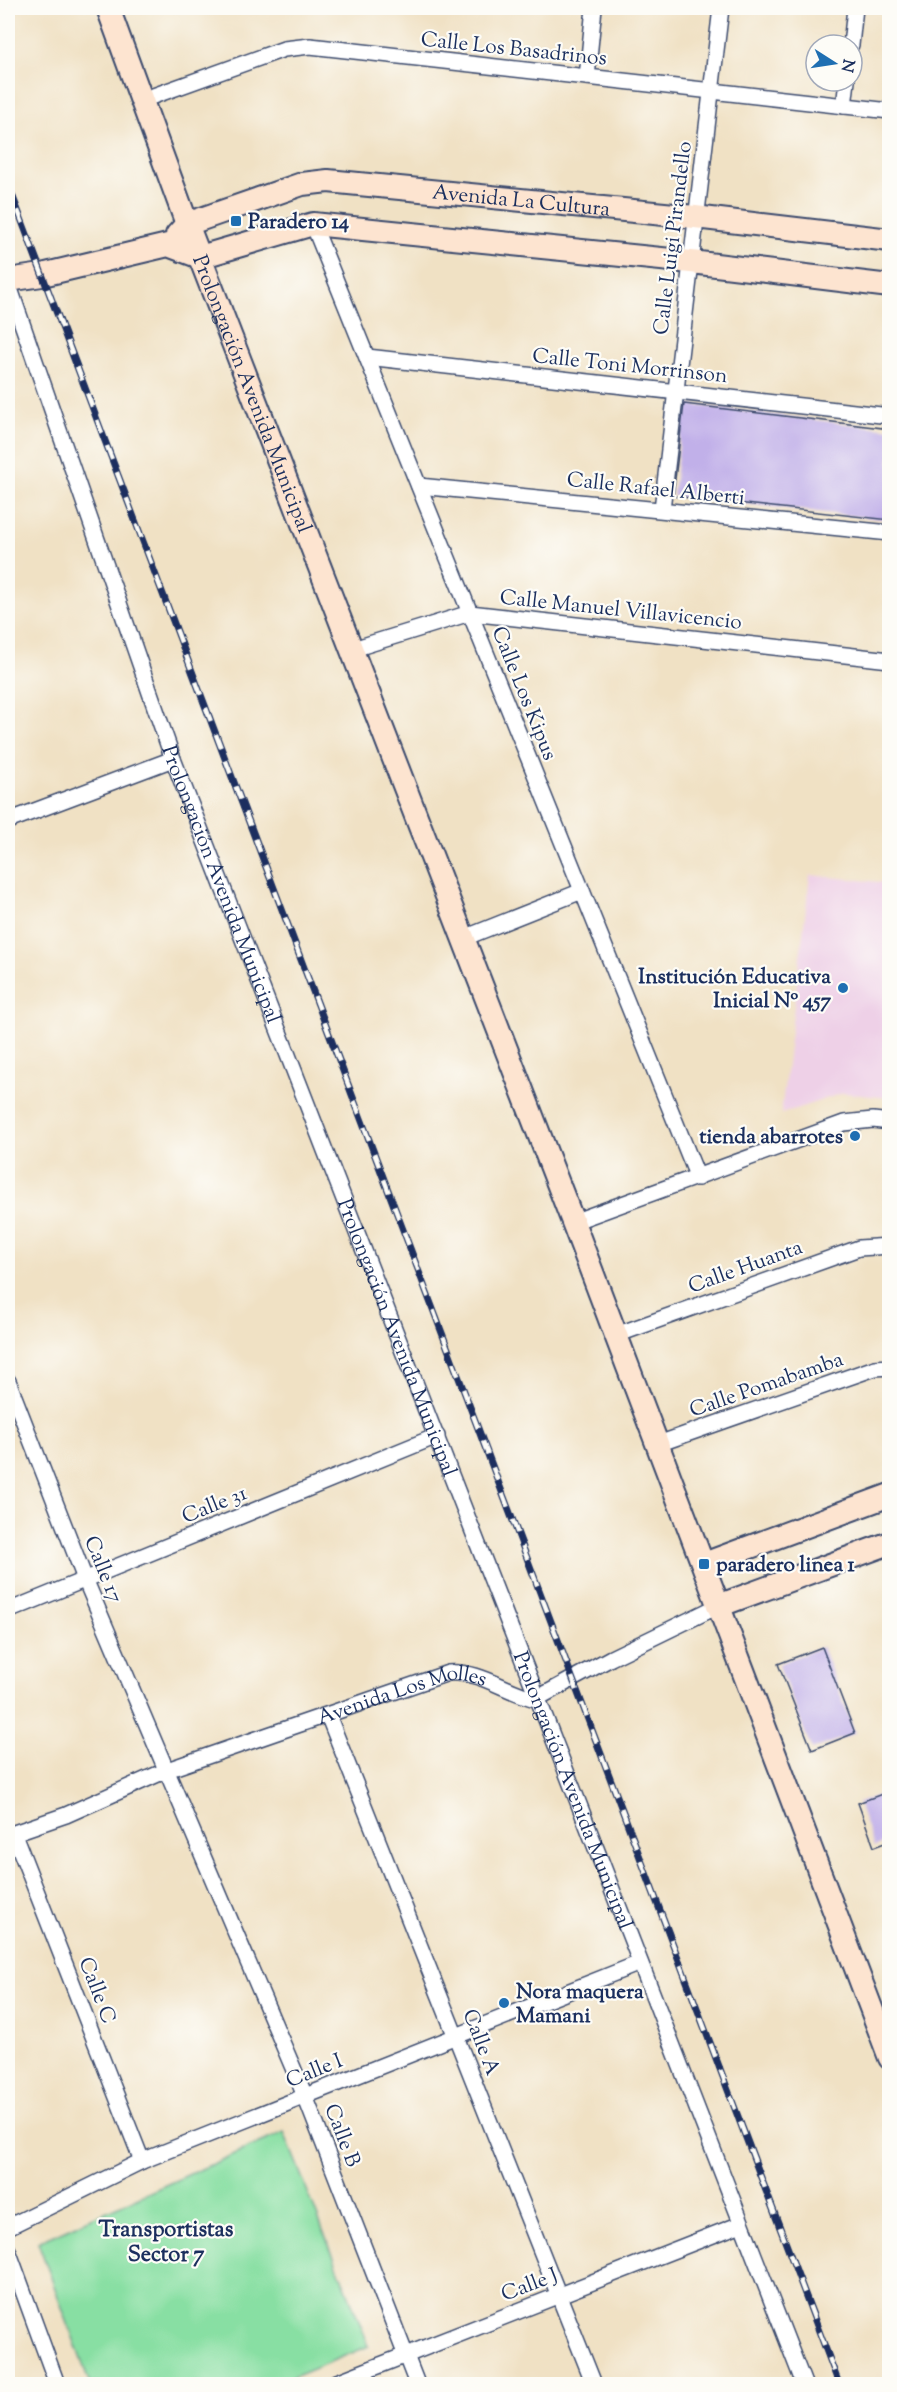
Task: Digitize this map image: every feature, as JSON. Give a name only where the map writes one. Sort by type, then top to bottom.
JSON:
[{"type":"main road","name":"Prolongación Avenida Municipal","points":[[108,8],[187,224],[353,648],[704,1564],[890,2058]]},
{"type":"main road","name":"Avenida La Cultura","points":[[168,245],[187,224],[302,184],[328,181],[695,217],[890,240]]},
{"type":"main road","name":"Avenida La Cultura","points":[[200,257],[313,224],[691,262],[890,286]]},
{"type":"main road","points":[[8,281],[168,245],[200,257]]},
{"type":"main road","points":[[704,1564],[890,1495]]},
{"type":"main road","points":[[718,1606],[890,1543]]},
{"type":"street","points":[[587,76],[594,8]]},
{"type":"street","name":"Calle Luigi Pirandello","points":[[662,509],[721,8]]},
{"type":"street","points":[[852,33],[855,8]]},
{"type":"street","name":"Calle Los Basadrinos","points":[[142,100],[284,49],[310,46],[890,111]]},
{"type":"street","points":[[844,106],[845,93]]},
{"type":"street","name":"Calle Los Kipus","points":[[313,224],[698,1178]]},
{"type":"street","name":"Prolongación Avenida Municipal","points":[[8,281],[173,759],[804,2385]]},
{"type":"street","name":"Calle Toni Morrinson","points":[[367,357],[890,416]]},
{"type":"street","name":"Calle Rafael Alberti","points":[[419,486],[890,533]]},
{"type":"street","name":"Calle Manuel Villavicencio","points":[[353,648],[470,613],[890,660]]},
{"type":"street","points":[[8,821],[173,759]]},
{"type":"street","points":[[464,938],[582,891]]},
{"type":"street","points":[[573,1222],[844,1123],[873,1120],[890,1122]]},
{"type":"street","name":"Calle Huanta","points":[[616,1335],[859,1248],[890,1246]]},
{"type":"street","name":"Calle Pomabamba","points":[[657,1444],[875,1368],[890,1367]]},
{"type":"street","name":"Calle 17","points":[[8,1381],[85,1579],[167,1770]]},
{"type":"street","name":"Calle 31","points":[[8,1611],[437,1436]]},
{"type":"street","points":[[536,1699],[611,1658],[718,1606]]},
{"type":"street","name":"Avenida Los Molles","points":[[11,1835],[167,1770],[448,1673],[464,1671],[517,1695],[536,1699]]},
{"type":"street","name":"Calle A","points":[[328,1715],[457,2035],[594,2385]]},
{"type":"street","name":"Calle B","points":[[167,1770],[305,2096],[417,2385]]},
{"type":"street","name":"Calle C","points":[[11,1835],[142,2161]]},
{"type":"street","name":"Calle I","points":[[8,2227],[142,2161],[640,1963]]},
{"type":"street","name":"Calle J","points":[[332,2385],[741,2224]]},
{"type":"street","points":[[8,2250],[57,2385]]},
{"type":"shaded area","name":"Institución Educativa Inicial Nº 457","points":[[810,875],[889,883],[889,1098],[843,1093],[781,1114]]},
{"type":"green space","points":[[284,2132],[369,2346],[276,2384],[90,2384],[38,2242]]},
{"type":"building","points":[[684,404],[890,429],[890,520],[673,496]]},
{"type":"building","points":[[822,1647],[855,1733],[812,1750],[778,1664]]},
{"type":"building","points":[[890,1791],[890,1841],[874,1847],[858,1803]]},
{"type":"railway","points":[[8,184],[839,2384]]},
{"type":"place","name":"Paradero 14","points":[[236,221]]},
{"type":"place","name":"Institución Educativa Inicial Nº 457","points":[[843,988]]},
{"type":"place","name":"tienda abarrotes","points":[[855,1136]]},
{"type":"place","name":"paradero linea 1","points":[[704,1564]]},
{"type":"place","name":"Nora maquera Mamani","points":[[504,2003]]},
{"type":"district","name":"Transportistas Sector 7","points":[[166,2240]]}]
